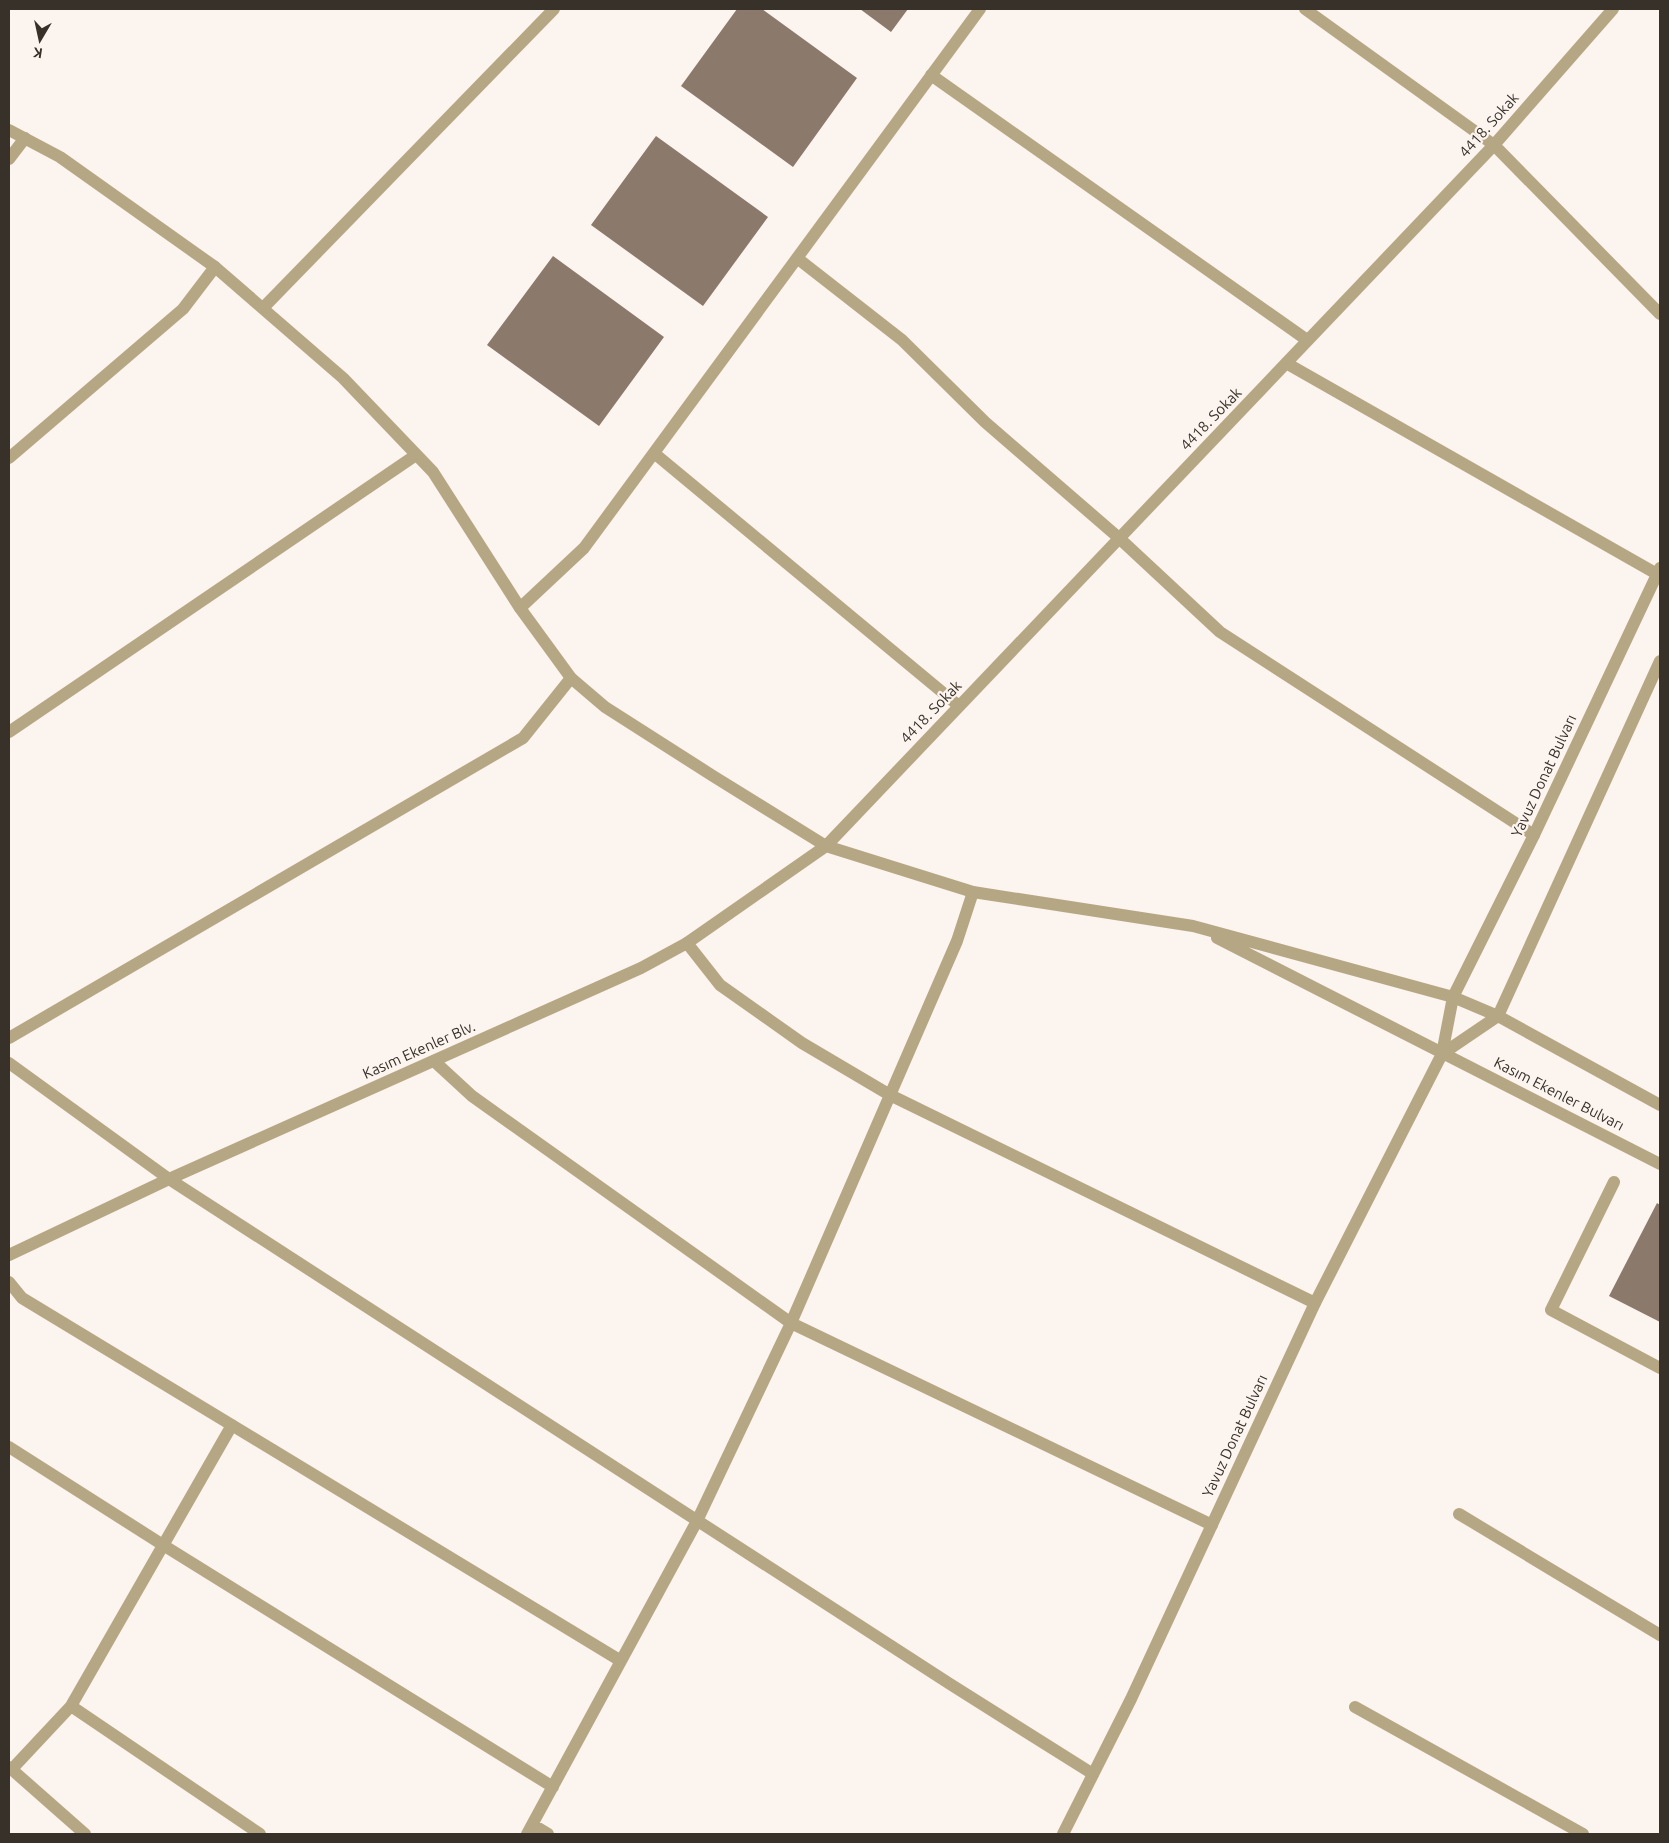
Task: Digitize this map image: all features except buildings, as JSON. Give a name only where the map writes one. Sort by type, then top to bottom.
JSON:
[{"type":"street","points":[[263,308],[554,9]]},
{"type":"street","points":[[520,608],[584,548],[980,9]]},
{"type":"street","points":[[1304,9],[1494,145],[1660,314]]},
{"type":"street","name":"4418. Sokak","points":[[826,846],[1494,145],[1613,9]]},
{"type":"street","points":[[931,75],[1307,340]]},
{"type":"street","points":[[9,130],[60,156],[215,267],[343,378],[433,472],[520,608],[571,678],[604,707],[826,846],[973,892],[1193,926],[1453,996],[1498,1016],[1660,1105]]},
{"type":"street","points":[[9,159],[24,138]]},
{"type":"street","points":[[797,258],[902,340],[984,422],[1119,538],[1220,632],[1534,835]]},
{"type":"street","points":[[9,458],[183,309],[215,267]]},
{"type":"street","points":[[1286,363],[1659,571]]},
{"type":"street","points":[[654,453],[959,706]]},
{"type":"street","points":[[9,732],[416,455]]},
{"type":"street","name":"Yavuz Donat Bulvarı","points":[[1063,1834],[1131,1699],[1315,1303],[1442,1054],[1453,996],[1534,835],[1659,571]]},
{"type":"street","points":[[1442,1054],[1498,1016],[1660,661]]},
{"type":"street","points":[[9,1038],[524,738],[571,678]]},
{"type":"street","name":"Kasım Ekenler Blv.","points":[[9,1255],[168,1179],[641,968],[687,944],[826,846]]},
{"type":"street","points":[[548,1834],[530,1829],[697,1521],[791,1323],[957,940],[973,892]]},
{"type":"street","name":"Kasım Ekenler Bulvarı","points":[[1193,926],[1660,1164]]},
{"type":"street","points":[[687,944],[720,985],[802,1043],[890,1095],[1315,1303]]},
{"type":"street","points":[[434,1061],[472,1096],[791,1323],[1212,1525]]},
{"type":"street","points":[[9,1063],[168,1179],[941,1679],[1093,1774]]},
{"type":"street","points":[[1614,1182],[1551,1310],[1660,1368]]},
{"type":"street","points":[[9,1282],[22,1298],[621,1661]]},
{"type":"street","points":[[85,1834],[10,1768],[71,1706],[232,1425]]},
{"type":"street","points":[[9,1447],[553,1787]]},
{"type":"street","points":[[1459,1514],[1660,1634]]},
{"type":"street","points":[[71,1706],[260,1834]]},
{"type":"street","points":[[1355,1707],[1583,1834]]}]
